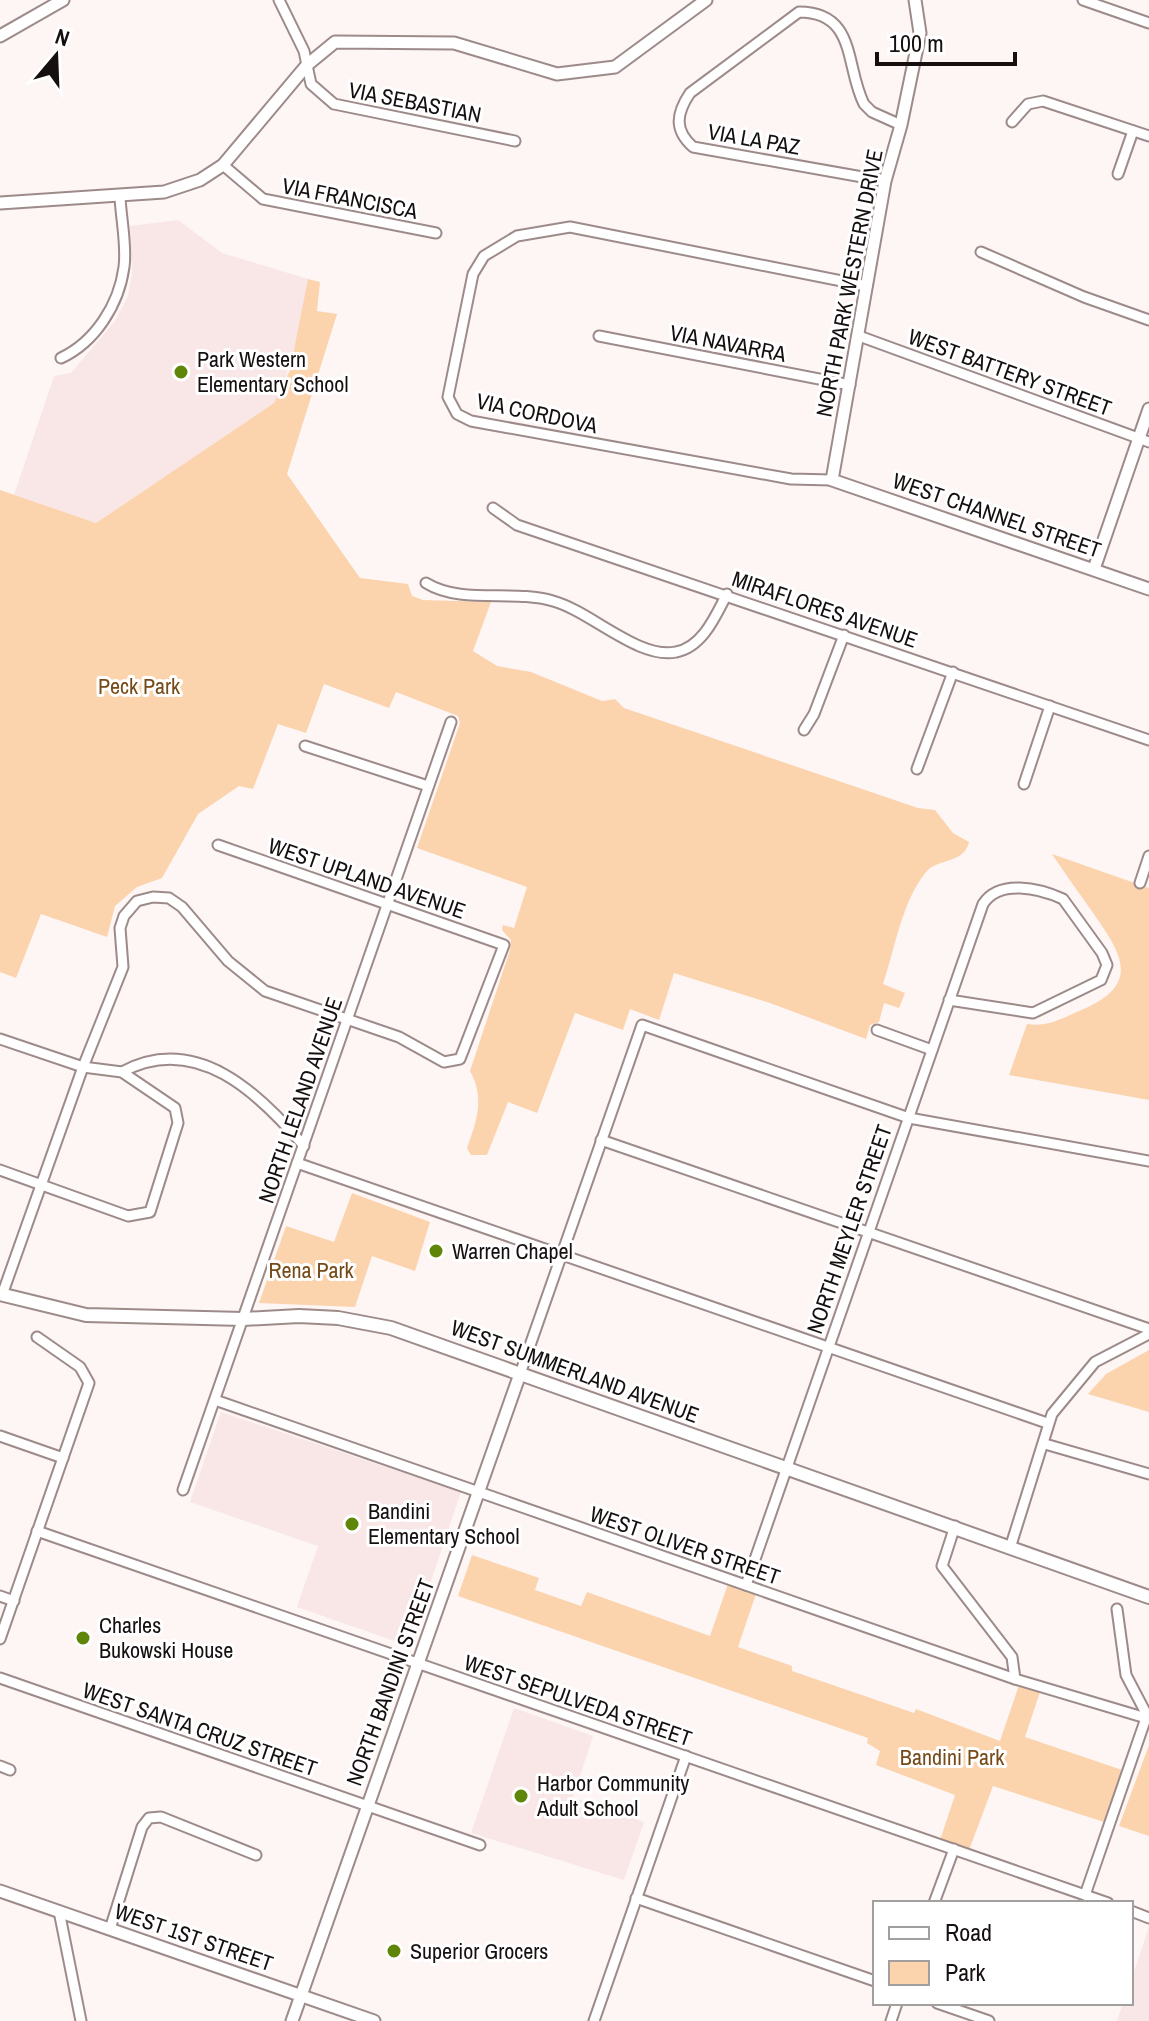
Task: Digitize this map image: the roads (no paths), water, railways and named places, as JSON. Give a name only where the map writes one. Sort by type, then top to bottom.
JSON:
[{"type":"main road","name":"WEST SUMMERLAND AVENUE","points":[[1,1295],[86,1315],[243,1319],[299,1316],[364,1321],[420,1337],[1011,1545],[1149,1597]]},
{"type":"street","points":[[0,36],[63,0]]},
{"type":"street","name":"VIA SEBASTIAN","points":[[279,0],[307,65],[311,84],[334,104],[515,141]]},
{"type":"street","points":[[0,203],[120,197],[183,187],[223,165],[326,46],[347,41],[454,43],[557,74],[615,67],[706,0]]},
{"type":"street","name":"NORTH PARK WESTERN DRIVE","points":[[832,480],[885,181],[901,125],[920,33],[915,0]]},
{"type":"street","points":[[1083,0],[1149,23]]},
{"type":"street","name":"VIA LA PAZ","points":[[885,181],[693,147],[682,137],[678,124],[681,106],[690,93],[799,12],[812,12],[839,29],[864,104],[872,112],[901,125]]},
{"type":"street","points":[[1012,122],[1028,104],[1043,101],[1149,136]]},
{"type":"street","points":[[1118,174],[1133,131]]},
{"type":"street","name":"VIA FRANCISCA","points":[[223,165],[263,199],[436,233]]},
{"type":"street","points":[[61,358],[80,349],[106,318],[124,267],[120,197]]},
{"type":"street","name":"VIA CORDOVA","points":[[832,480],[791,479],[471,421],[457,414],[448,397],[473,274],[484,256],[517,236],[570,227],[867,286]]},
{"type":"street","points":[[981,252],[1084,297],[1149,320]]},
{"type":"street","name":"VIA NAVARRA","points":[[599,336],[850,385]]},
{"type":"street","name":"WEST BATTERY STREET","points":[[859,336],[1144,440]]},
{"type":"street","points":[[1094,569],[1144,440],[1149,409]]},
{"type":"street","name":"WEST CHANNEL STREET","points":[[832,480],[1149,589]]},
{"type":"street","name":"MIRAFLORES AVENUE","points":[[493,508],[517,525],[1149,740]]},
{"type":"street","points":[[426,583],[446,592],[522,595],[552,600],[581,611],[644,649],[677,652],[707,633],[727,594]]},
{"type":"street","points":[[804,730],[814,714],[844,635]]},
{"type":"street","points":[[917,769],[953,672]]},
{"type":"street","points":[[1024,784],[1050,706]]},
{"type":"street","name":"NORTH LELAND AVENUE","points":[[183,1490],[451,722]]},
{"type":"street","points":[[305,746],[428,786]]},
{"type":"street","name":"WEST UPLAND AVENUE","points":[[218,845],[504,945],[460,1059],[444,1062],[399,1037],[348,1018]]},
{"type":"street","points":[[1140,883],[1149,856]]},
{"type":"street","name":"NORTH MEYLER STREET","points":[[746,1585],[869,1234],[949,1000],[983,904],[996,889],[1006,887],[1063,899],[1102,953],[1107,965],[1101,980],[1033,1013],[949,1000]]},
{"type":"street","points":[[1,1295],[83,1067],[123,967],[120,928],[124,916],[137,901],[153,897],[169,898],[196,920],[228,961],[265,991],[348,1018]]},
{"type":"street","name":"NORTH BANDINI STREET","points":[[292,2021],[419,1665],[638,1030],[646,1025],[909,1118]]},
{"type":"street","points":[[877,1030],[932,1050]]},
{"type":"street","points":[[0,1039],[83,1067],[122,1072],[175,1108],[178,1123],[150,1212],[128,1216],[0,1170]]},
{"type":"street","points":[[122,1072],[135,1065],[158,1062],[201,1062],[235,1081],[304,1146]]},
{"type":"street","points":[[909,1118],[1149,1161]]},
{"type":"street","points":[[601,1140],[1149,1331]]},
{"type":"street","points":[[297,1163],[828,1350],[1047,1423]]},
{"type":"street","points":[[1011,1545],[1045,1444],[1047,1423],[1095,1362],[1149,1331]]},
{"type":"street","points":[[0,1639],[89,1383],[80,1367],[37,1337]]},
{"type":"street","name":"WEST OLIVER STREET","points":[[215,1400],[1015,1679],[1147,1719]]},
{"type":"street","points":[[0,1436],[63,1458]]},
{"type":"street","points":[[1045,1444],[1149,1474]]},
{"type":"street","points":[[955,1526],[942,1566],[1012,1657],[1015,1679]]},
{"type":"street","name":"WEST SEPULVEDA STREET","points":[[37,1531],[1102,1901]]},
{"type":"street","points":[[0,1596],[14,1601]]},
{"type":"street","points":[[1085,1895],[1147,1719],[1122,1660],[1117,1609]]},
{"type":"street","name":"WEST SANTA CRUZ STREET","points":[[0,1678],[480,1845]]},
{"type":"street","points":[[594,2021],[686,1756]]},
{"type":"street","points":[[110,1929],[142,1827],[149,1818],[161,1817],[256,1855]]},
{"type":"street","points":[[935,1901],[954,1849]]},
{"type":"street","name":"WEST 1ST STREET","points":[[0,1891],[374,2021]]},
{"type":"street","points":[[636,1898],[873,1980]]},
{"type":"street","points":[[59,1911],[81,2021]]},
{"type":"street","points":[[943,2005],[989,2021]]},
{"type":"place","name":"Park Western Elementary School","points":[[181,372]]},
{"type":"place","name":"Warren Chapel","points":[[436,1251]]},
{"type":"place","name":"Bandini Elementary School","points":[[352,1524]]},
{"type":"place","name":"Charles Bukowski House","points":[[83,1638]]},
{"type":"place","name":"Harbor Community Adult School","points":[[521,1796]]},
{"type":"place","name":"Superior Grocers","points":[[394,1951]]},
{"type":"park label","name":"Peck Park","points":[[139,686]]},
{"type":"park label","name":"Rena Park","points":[[311,1270]]},
{"type":"park label","name":"Bandini Park","points":[[952,1757]]}]
